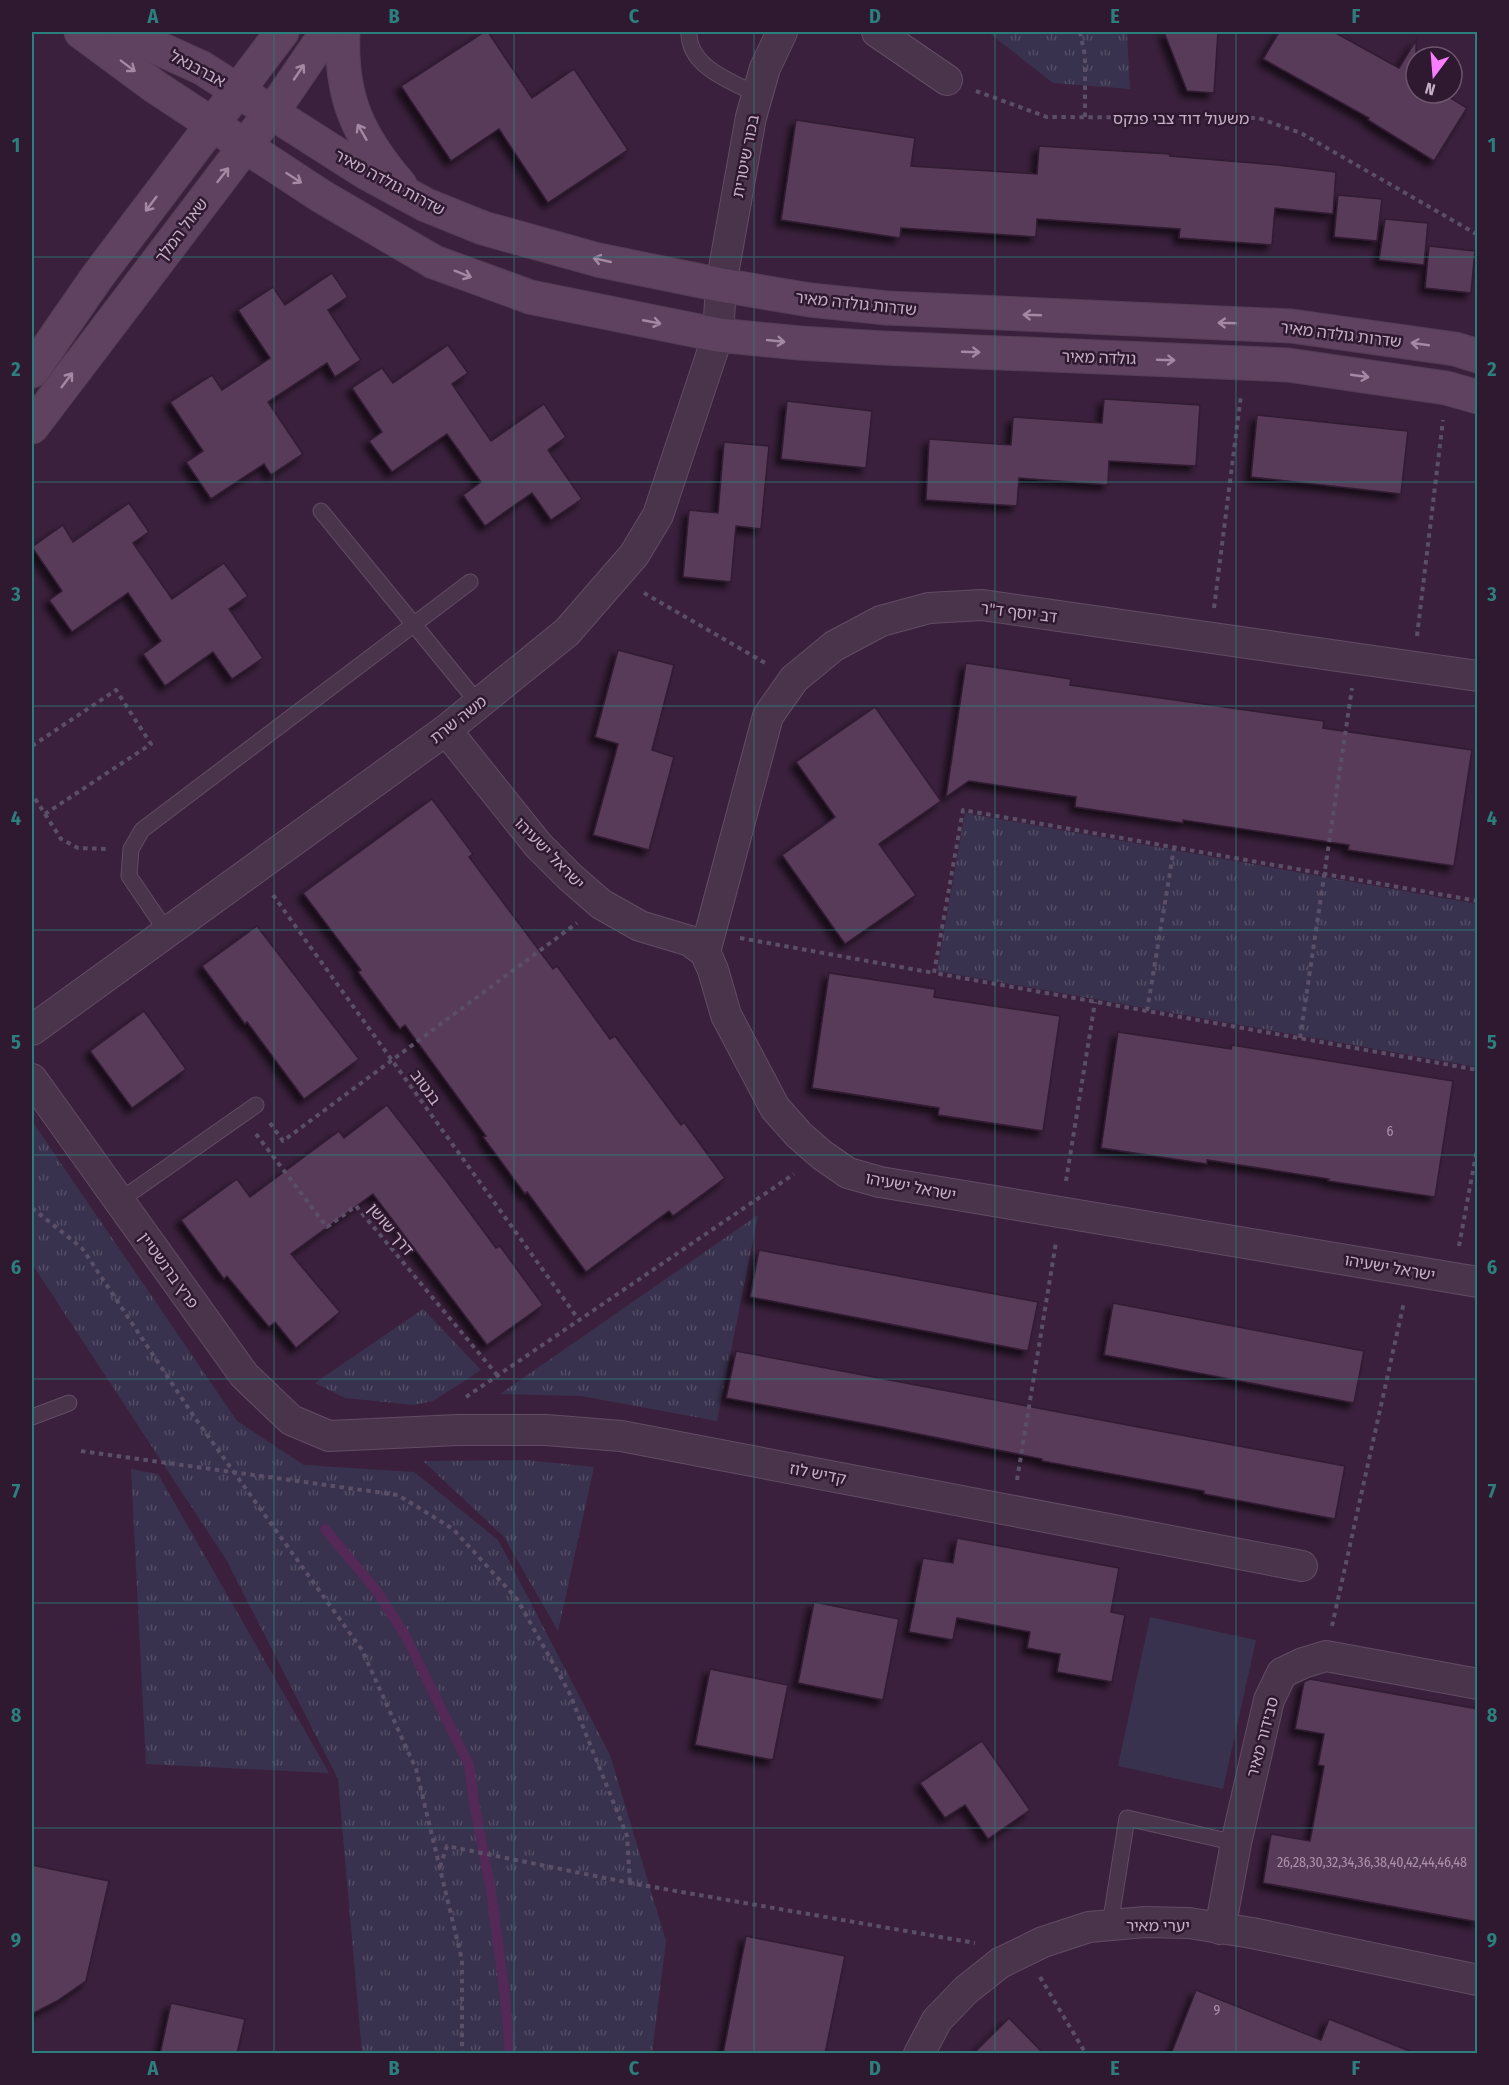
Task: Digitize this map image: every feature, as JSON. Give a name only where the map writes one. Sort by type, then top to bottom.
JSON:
[{"type":"street","points":[[81,32],[154,86],[245,146],[434,262],[530,297],[718,335]]},
{"type":"street","name":"אברבנאל","points":[[123,32],[202,68],[270,112]]},
{"type":"street","points":[[32,371],[97,277],[282,32]]},
{"type":"street","name":"שאול המלך","points":[[32,427],[245,146],[327,32]]},
{"type":"street","points":[[343,32],[342,57],[347,92],[357,124],[380,162],[409,196]]},
{"type":"street","name":"בכור שיטרית","points":[[721,285],[751,117],[765,68],[782,32]]},
{"type":"street","points":[[877,32],[947,80]]},
{"type":"street","name":"שדרות גולדה מאיר","points":[[270,112],[365,172],[409,196],[483,228],[598,260],[721,285],[810,300],[887,308],[1292,326],[1455,349],[1478,356]]},
{"type":"street","name":"משה שרת","points":[[32,1030],[446,730],[567,632],[634,555],[658,515],[718,335],[721,285]]},
{"type":"street","name":"גולדה מאיר","points":[[718,335],[883,348],[1288,365],[1446,388],[1478,397]]},
{"type":"street","name":"דב יוסף ד\"ר","points":[[708,942],[768,716],[794,679],[834,646],[881,621],[929,608],[982,605],[1478,676]]},
{"type":"street","name":"ישראל ישעיהו","points":[[446,730],[538,845],[601,904],[640,926],[690,940],[708,942],[726,1016],[775,1108],[799,1136],[848,1173],[880,1182],[1465,1280]]},
{"type":"street","name":"פרץ ברנשטיין","points":[[32,1079],[244,1375],[291,1420],[328,1436]]},
{"type":"street","name":"קדיש לוז","points":[[328,1436],[546,1430],[621,1436],[1302,1566]]},
{"type":"street","name":"סבידור מאיר","points":[[1220,1929],[1236,1843],[1269,1700],[1282,1673],[1303,1662],[1326,1656],[1478,1684]]},
{"type":"street","name":"יערי מאיר","points":[[919,2054],[937,2020],[966,1990],[1000,1963],[1043,1942],[1089,1927],[1145,1922],[1189,1923],[1252,1933],[1478,1980]]},
{"type":"lane","points":[[689,32],[688,44],[708,69],[758,94]]},
{"type":"lane","points":[[321,511],[479,704]]},
{"type":"lane","points":[[168,932],[129,876],[131,849],[142,830],[470,582]]},
{"type":"lane","points":[[119,1200],[256,1105]]},
{"type":"lane","points":[[32,1417],[69,1403]]},
{"type":"lane","points":[[1110,1925],[1127,1818],[1236,1843]]},
{"type":"path","points":[[1080,32],[1085,56],[1085,118]]},
{"type":"path","name":"משעול דוד צבי פנקס","points":[[947,80],[1047,117],[1258,118],[1300,133],[1478,236]]},
{"type":"path","points":[[1211,638],[1245,363]]},
{"type":"path","points":[[1413,667],[1446,388]]},
{"type":"path","points":[[615,577],[794,679]]},
{"type":"path","points":[[1300,1038],[1356,658]]},
{"type":"path","points":[[32,746],[116,690],[151,744],[45,814]]},
{"type":"path","points":[[32,794],[61,839],[78,848],[131,849]]},
{"type":"path","points":[[934,973],[963,810],[1478,901]]},
{"type":"path","points":[[1147,1011],[1174,848]]},
{"type":"path","name":"בנטוב","points":[[254,869],[579,1320]]},
{"type":"path","points":[[283,1141],[601,904]]},
{"type":"path","points":[[708,942],[934,973],[1478,1070]]},
{"type":"path","points":[[1012,1510],[1095,1002]]},
{"type":"path","name":"דרך שושן","points":[[241,1116],[327,1227],[356,1206],[498,1376]]},
{"type":"path","points":[[1465,1280],[1478,1144]]},
{"type":"path","points":[[460,1401],[822,1155]]},
{"type":"path","points":[[32,1208],[82,1248],[195,1418],[362,1650],[416,1768],[462,1960],[462,2054]]},
{"type":"path","points":[[1326,1656],[1410,1271]]},
{"type":"path","points":[[81,1451],[398,1495],[453,1529],[517,1599],[569,1692],[627,1836],[630,1883]]},
{"type":"path","points":[[440,1868],[447,1846],[630,1883],[1024,1951],[1086,2054]]},
{"type":"green space","points":[[988,32],[1127,32],[1130,89],[1053,83]]},
{"type":"green space","points":[[965,813],[1477,904],[1477,1067],[937,971]]},
{"type":"green space","points":[[32,1121],[237,1421],[304,1465],[414,1472],[498,1540],[610,1755],[666,1941],[652,2053],[362,2053],[338,1779],[227,1561],[32,1264]]},
{"type":"green space","points":[[758,1215],[717,1421],[581,1396],[500,1394]]},
{"type":"green space","points":[[423,1309],[481,1370],[433,1401],[414,1405],[345,1398],[315,1383]]},
{"type":"green space","points":[[526,1460],[594,1467],[558,1631],[504,1537],[423,1461]]},
{"type":"green space","points":[[131,1469],[158,1474],[329,1773],[146,1764]]},
{"type":"green space","points":[[1150,1617],[1256,1640],[1223,1789],[1118,1766]]},
{"type":"building","points":[[484,32],[488,32],[532,98],[574,69],[628,150],[548,203],[499,129],[451,161],[401,86]]},
{"type":"building","points":[[1164,32],[1218,32],[1214,93],[1187,91]]},
{"type":"building","points":[[1279,32],[1334,32],[1399,68],[1404,60],[1404,105],[1462,105],[1467,108],[1434,161],[1368,120],[1369,118],[1263,59]]},
{"type":"building","points":[[796,120],[915,138],[911,166],[1037,174],[1039,146],[1170,154],[1170,156],[1336,172],[1333,214],[1275,208],[1272,245],[1179,238],[1180,229],[1037,219],[1036,237],[901,228],[900,238],[781,220]]},
{"type":"building","points":[[1338,195],[1382,199],[1377,241],[1334,237]]},
{"type":"building","points":[[1385,219],[1428,223],[1424,265],[1379,260]]},
{"type":"building","points":[[1429,246],[1475,251],[1471,293],[1425,288]]},
{"type":"building","points":[[332,273],[348,297],[328,310],[361,360],[335,377],[327,363],[268,402],[303,454],[271,475],[264,464],[211,499],[186,462],[203,451],[170,402],[212,375],[222,390],[270,358],[238,310],[273,287],[285,305]]},
{"type":"building","points":[[448,345],[468,373],[452,384],[491,441],[544,404],[566,437],[548,450],[582,499],[551,520],[532,493],[485,526],[463,495],[481,482],[447,434],[392,472],[369,441],[382,432],[352,388],[382,368],[393,383]]},
{"type":"building","points":[[1104,399],[1200,405],[1196,466],[1109,461],[1108,485],[1019,478],[1017,506],[926,500],[929,439],[1011,445],[1013,417],[1102,423]]},
{"type":"building","points":[[787,401],[872,411],[866,468],[781,459]]},
{"type":"building","points":[[1257,415],[1408,431],[1401,494],[1251,477]]},
{"type":"building","points":[[724,442],[769,446],[761,529],[736,526],[731,582],[683,577],[689,510],[718,513]]},
{"type":"building","points":[[129,503],[149,532],[133,543],[172,599],[224,563],[248,596],[229,609],[263,658],[232,679],[213,652],[165,686],[143,654],[161,641],[128,593],[72,632],[49,600],[62,591],[32,547],[63,525],[73,542]]},
{"type":"building","points":[[618,650],[674,665],[652,750],[674,757],[649,850],[593,835],[618,744],[595,737]]},
{"type":"building","points":[[966,663],[1071,679],[1070,685],[1324,721],[1323,728],[1472,750],[1454,866],[1348,850],[1349,845],[1183,820],[1183,823],[1075,807],[1076,797],[969,781],[946,797]]},
{"type":"building","points":[[875,707],[941,801],[879,844],[916,895],[845,944],[782,855],[835,817],[796,762]]},
{"type":"building","points":[[432,799],[473,854],[469,857],[553,969],[557,966],[610,1039],[615,1036],[681,1125],[684,1122],[725,1178],[673,1216],[669,1211],[586,1272],[483,1137],[486,1136],[405,1025],[400,1029],[358,972],[361,970],[303,893]]},
{"type":"building","points":[[257,926],[359,1059],[304,1099],[202,966]]},
{"type":"building","points":[[829,973],[935,989],[934,997],[1060,1016],[1043,1131],[938,1115],[939,1108],[812,1088]]},
{"type":"building","points":[[144,1011],[186,1069],[132,1108],[90,1051]]},
{"type":"building","points":[[1118,1032],[1231,1049],[1232,1045],[1453,1081],[1435,1197],[1207,1160],[1207,1164],[1101,1148]]},
{"type":"building","points":[[387,1105],[496,1248],[500,1246],[543,1305],[487,1345],[373,1194],[291,1254],[340,1312],[296,1348],[275,1322],[269,1327],[227,1276],[224,1279],[181,1220],[237,1179],[250,1197],[339,1131],[344,1138]]},
{"type":"building","points":[[759,1250],[1038,1302],[1028,1351],[750,1297]]},
{"type":"building","points":[[1113,1303],[1364,1351],[1354,1403],[1104,1355]]},
{"type":"building","points":[[736,1351],[1345,1466],[1335,1519],[884,1427],[726,1398]]},
{"type":"building","points":[[957,1538],[1119,1568],[1111,1612],[1125,1615],[1112,1682],[1057,1672],[1060,1654],[1027,1648],[1030,1632],[957,1618],[953,1640],[909,1632],[923,1558],[953,1563]]},
{"type":"building","points":[[814,1602],[899,1619],[883,1700],[798,1683]]},
{"type":"building","points":[[710,1669],[788,1685],[773,1760],[695,1745]]},
{"type":"building","points":[[1310,1679],[1478,1709],[1478,1922],[1263,1883],[1271,1834],[1310,1841],[1324,1766],[1318,1765],[1324,1734],[1295,1729],[1304,1682]]},
{"type":"building","points":[[982,1741],[1030,1810],[988,1839],[965,1805],[945,1818],[920,1783]]},
{"type":"building","points":[[32,1865],[109,1881],[86,1981],[57,2001],[32,2014]]},
{"type":"building","points":[[746,1936],[845,1956],[825,2054],[723,2054]]},
{"type":"building","points":[[1196,1990],[1321,2040],[1329,2019],[1412,2052],[1412,2054],[1171,2054]]},
{"type":"building","points":[[171,2003],[245,2019],[237,2054],[160,2054]]},
{"type":"building","points":[[1009,2018],[1044,2054],[973,2054]]},
{"type":"waterway","points":[[325,1529],[376,1590],[405,1635],[469,1765],[491,1891],[510,2054]]}]
